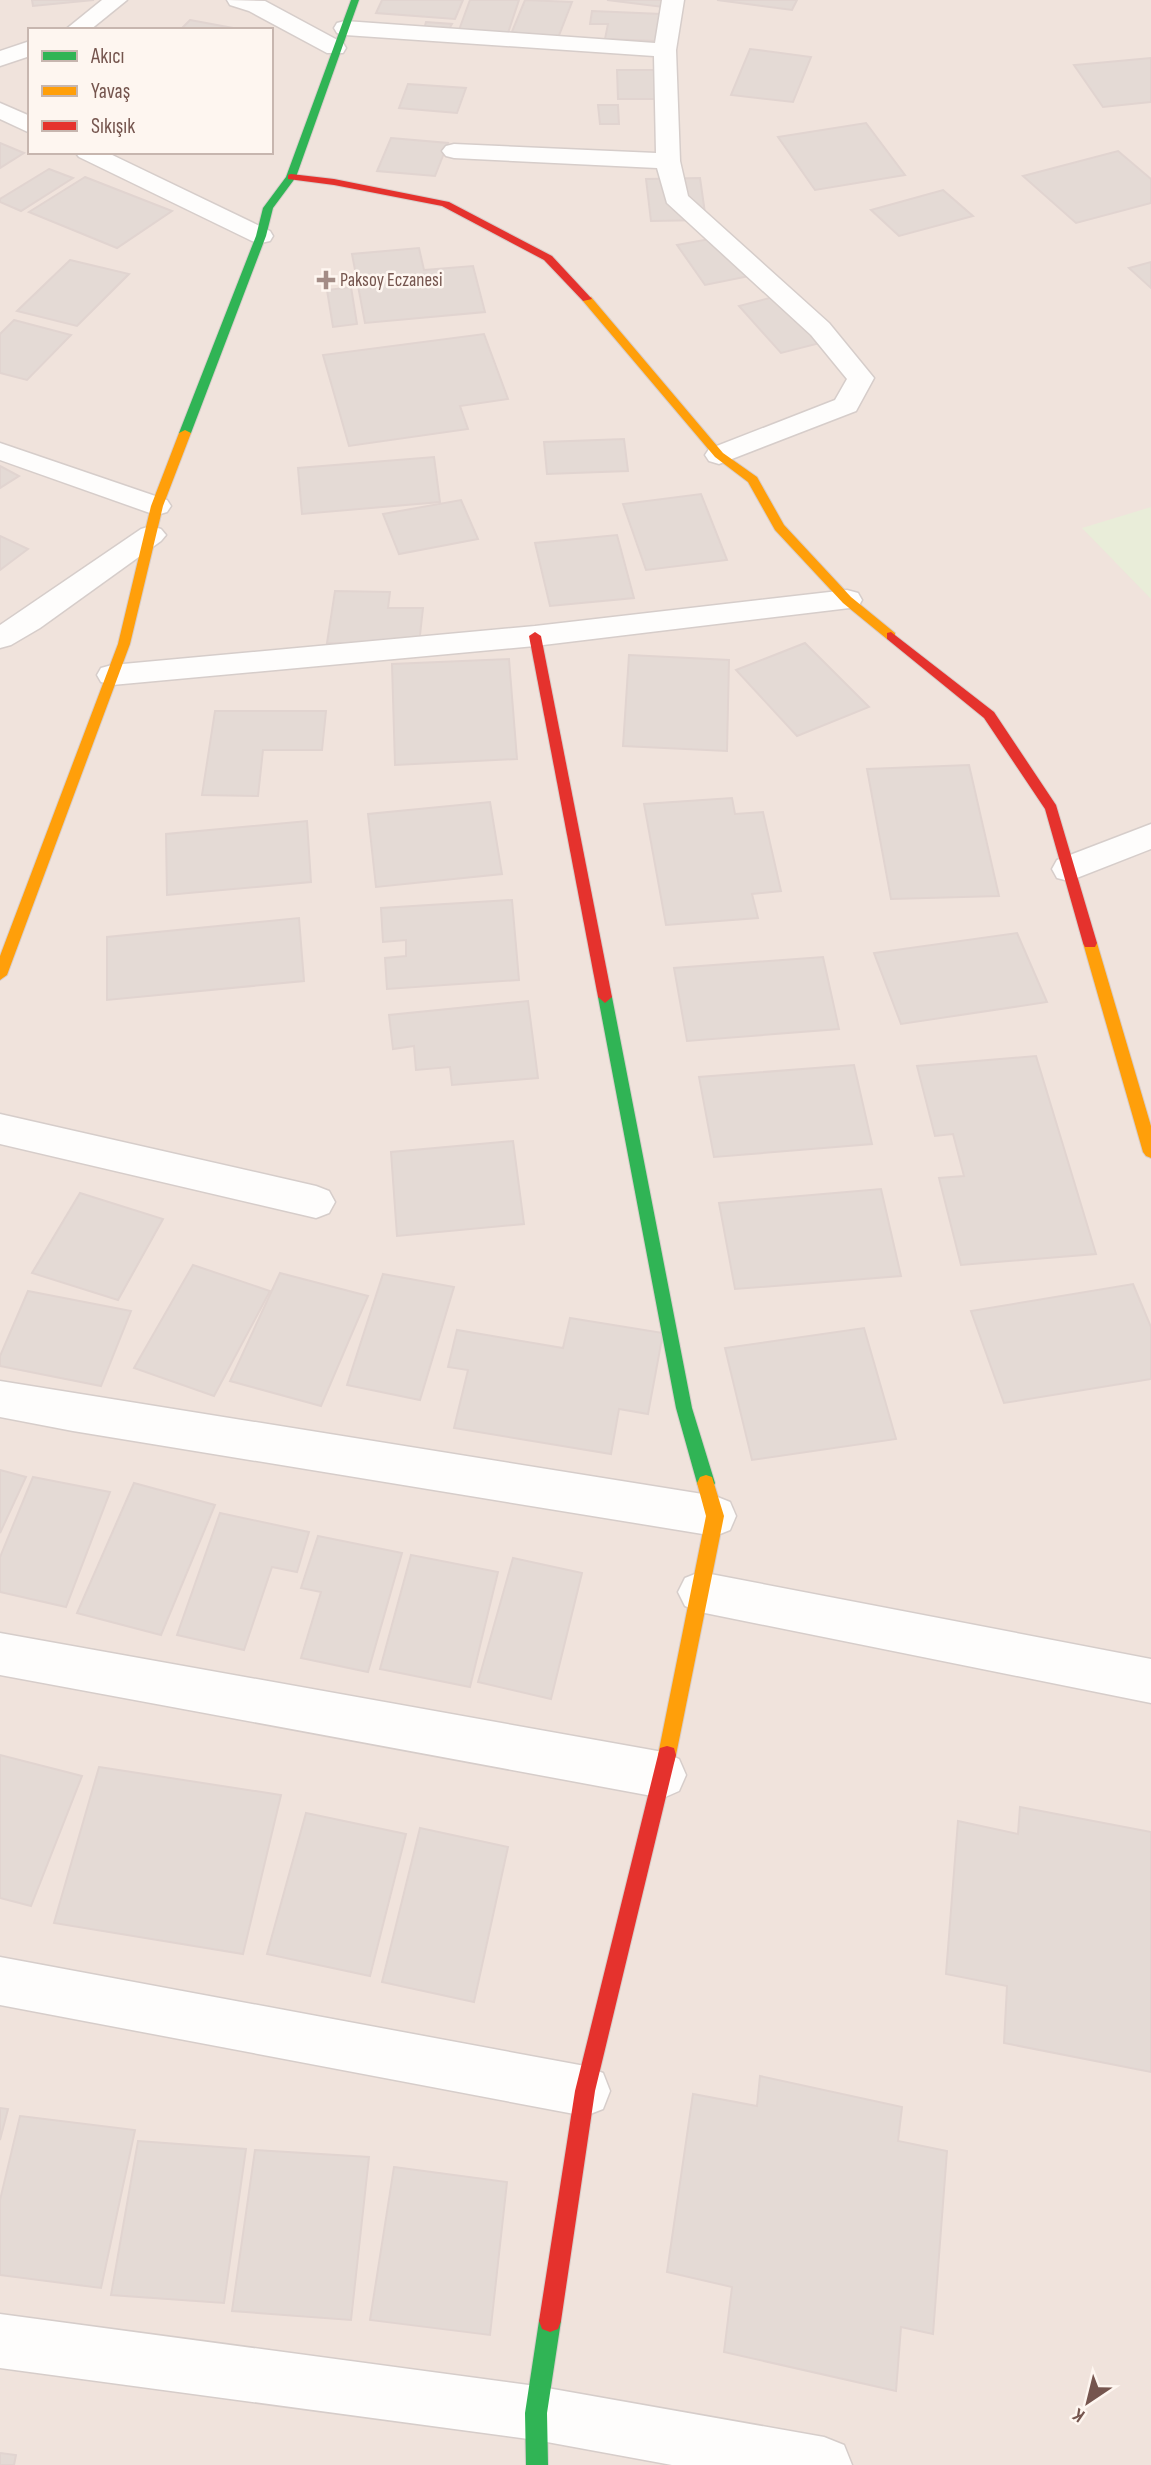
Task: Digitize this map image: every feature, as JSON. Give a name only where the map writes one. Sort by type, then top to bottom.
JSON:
[{"type":"street","points":[[79,28],[116,0]]},
{"type":"street","points":[[238,0],[340,38],[665,50]]},
{"type":"street","points":[[0,975],[124,644],[157,506],[261,236],[268,208],[291,177],[355,0]]},
{"type":"street","points":[[673,0],[665,50],[668,161],[676,198],[820,329],[861,378],[846,405],[719,455]]},
{"type":"street","points":[[0,59],[28,49]]},
{"type":"street","points":[[0,110],[28,125]]},
{"type":"street","points":[[454,151],[668,161]]},
{"type":"street","points":[[91,154],[261,236]]},
{"type":"street","points":[[291,177],[334,182],[445,204],[548,258],[593,305],[719,455],[753,480],[779,527],[847,600],[989,715],[1051,808],[1151,1152]]},
{"type":"street","points":[[0,451],[157,506]]},
{"type":"street","points":[[0,638],[29,621],[151,535]]},
{"type":"street","points":[[112,675],[535,636],[847,600]]},
{"type":"street","points":[[535,636],[684,1408],[715,1516],[663,1775],[585,2091],[536,2439]]},
{"type":"street","points":[[1069,869],[1151,836]]},
{"type":"street","points":[[0,1129],[316,1202]]},
{"type":"street","points":[[0,1399],[715,1516]]},
{"type":"street","points":[[700,1592],[1151,1681]]},
{"type":"street","points":[[0,1654],[663,1775]]},
{"type":"street","points":[[0,1981],[585,2091]]},
{"type":"street","points":[[0,2341],[536,2439],[824,2465]]},
{"type":"shaded area","points":[[0,0],[1151,0],[1151,2465],[0,2465]]},
{"type":"green space","points":[[1151,507],[1151,599],[1082,528]]},
{"type":"building","points":[[32,0],[94,0],[33,6]]},
{"type":"building","points":[[382,0],[463,0],[455,19],[376,13]]},
{"type":"building","points":[[470,0],[519,0],[508,33],[459,30]]},
{"type":"building","points":[[525,0],[572,2],[558,38],[511,34]]},
{"type":"building","points":[[607,0],[666,0],[663,7]]},
{"type":"building","points":[[717,0],[797,0],[792,10]]},
{"type":"building","points":[[592,11],[661,14],[657,41],[605,39],[608,24],[590,24]]},
{"type":"building","points":[[190,20],[233,28],[182,28]]},
{"type":"building","points":[[426,22],[452,24],[448,31],[424,29]]},
{"type":"building","points":[[750,49],[811,57],[793,102],[731,95]]},
{"type":"building","points":[[1151,58],[1151,102],[1103,107],[1074,65]]},
{"type":"building","points":[[617,70],[657,70],[659,99],[618,99]]},
{"type":"building","points":[[408,84],[466,88],[457,113],[399,108]]},
{"type":"building","points":[[598,105],[618,105],[619,124],[600,124]]},
{"type":"building","points":[[866,123],[905,175],[815,190],[778,137]]},
{"type":"building","points":[[391,138],[448,143],[435,176],[377,171]]},
{"type":"building","points":[[0,143],[24,153],[0,168]]},
{"type":"building","points":[[1118,151],[1151,179],[1151,203],[1076,223],[1023,176]]},
{"type":"building","points":[[49,169],[73,178],[21,211],[0,202],[0,199]]},
{"type":"building","points":[[85,177],[172,211],[117,248],[29,212]]},
{"type":"building","points":[[700,178],[706,220],[651,221],[646,179]]},
{"type":"building","points":[[943,190],[973,216],[899,236],[871,210]]},
{"type":"building","points":[[726,236],[754,275],[705,285],[677,245]]},
{"type":"building","points":[[419,248],[424,270],[473,266],[485,312],[365,323],[352,254]]},
{"type":"building","points":[[70,260],[129,274],[77,326],[17,311]]},
{"type":"building","points":[[1151,262],[1151,288],[1129,268]]},
{"type":"building","points":[[351,287],[357,324],[333,327],[327,290]]},
{"type":"building","points":[[781,295],[824,342],[781,353],[739,306]]},
{"type":"building","points":[[14,320],[71,335],[27,380],[0,373],[0,334]]},
{"type":"building","points":[[484,334],[508,399],[460,406],[468,429],[349,446],[323,355]]},
{"type":"building","points":[[624,439],[628,471],[547,474],[544,442]]},
{"type":"building","points":[[434,457],[440,502],[302,514],[298,468]]},
{"type":"building","points":[[0,466],[19,476],[0,488]]},
{"type":"building","points":[[701,494],[727,560],[646,570],[623,504]]},
{"type":"building","points":[[461,500],[478,539],[399,554],[383,514]]},
{"type":"building","points":[[617,535],[634,598],[550,606],[535,543]]},
{"type":"building","points":[[0,536],[28,549],[0,570]]},
{"type":"building","points":[[335,591],[390,592],[388,608],[423,608],[419,644],[327,643]]},
{"type":"building","points":[[805,643],[869,707],[797,736],[736,670]]},
{"type":"building","points":[[629,655],[729,660],[727,751],[623,746]]},
{"type":"building","points":[[509,659],[517,759],[395,765],[392,664]]},
{"type":"building","points":[[215,711],[326,711],[322,750],[263,750],[258,796],[202,795]]},
{"type":"building","points":[[969,765],[999,896],[891,899],[867,769]]},
{"type":"building","points":[[732,798],[735,814],[763,812],[781,891],[752,894],[758,918],[666,925],[644,804]]},
{"type":"building","points":[[490,802],[502,874],[376,887],[368,814]]},
{"type":"building","points":[[307,821],[311,882],[167,895],[166,834]]},
{"type":"building","points":[[512,900],[519,980],[387,989],[385,958],[406,956],[406,940],[383,942],[381,908]]},
{"type":"building","points":[[299,918],[304,981],[107,1000],[107,937]]},
{"type":"building","points":[[1017,933],[1047,1002],[901,1024],[874,953]]},
{"type":"building","points":[[823,957],[839,1029],[687,1041],[674,968]]},
{"type":"building","points":[[528,1001],[538,1078],[452,1085],[450,1067],[416,1070],[414,1046],[393,1049],[389,1015]]},
{"type":"building","points":[[1036,1056],[1096,1254],[961,1265],[939,1178],[964,1176],[953,1134],[935,1136],[917,1066]]},
{"type":"building","points":[[854,1065],[872,1144],[714,1157],[699,1077]]},
{"type":"building","points":[[513,1141],[524,1224],[397,1236],[391,1152]]},
{"type":"building","points":[[881,1189],[901,1276],[735,1289],[719,1203]]},
{"type":"building","points":[[80,1193],[163,1219],[118,1300],[32,1273]]},
{"type":"building","points":[[193,1265],[270,1291],[214,1396],[134,1368]]},
{"type":"building","points":[[280,1273],[368,1296],[321,1406],[230,1381]]},
{"type":"building","points":[[383,1274],[454,1287],[420,1400],[347,1385]]},
{"type":"building","points":[[1133,1284],[1151,1327],[1151,1379],[1004,1403],[971,1311]]},
{"type":"building","points":[[28,1291],[131,1311],[101,1386],[0,1366],[0,1356]]},
{"type":"building","points":[[570,1318],[663,1333],[648,1414],[619,1409],[611,1454],[454,1428],[468,1370],[448,1367],[457,1330],[563,1348]]},
{"type":"building","points":[[864,1328],[896,1439],[752,1460],[725,1348]]},
{"type":"building","points":[[0,1470],[26,1477],[0,1533]]},
{"type":"building","points":[[33,1477],[110,1492],[66,1607],[0,1592],[0,1557]]},
{"type":"building","points":[[134,1483],[215,1505],[161,1635],[77,1613]]},
{"type":"building","points":[[220,1513],[309,1532],[297,1572],[272,1567],[244,1650],[177,1635]]},
{"type":"building","points":[[318,1536],[402,1553],[368,1672],[301,1658],[321,1592],[301,1588]]},
{"type":"building","points":[[411,1555],[498,1572],[470,1687],[380,1669]]},
{"type":"building","points":[[513,1558],[582,1573],[551,1699],[478,1682]]},
{"type":"building","points":[[0,1755],[82,1776],[31,1906],[0,1898]]},
{"type":"building","points":[[99,1767],[281,1795],[243,1954],[54,1923]]},
{"type":"building","points":[[1020,1807],[1151,1832],[1151,2072],[1004,2043],[1007,1986],[946,1974],[958,1821],[1018,1834]]},
{"type":"building","points":[[306,1813],[406,1834],[370,1976],[267,1954]]},
{"type":"building","points":[[420,1828],[508,1847],[474,2002],[382,1982]]},
{"type":"building","points":[[760,2076],[902,2107],[898,2141],[947,2151],[933,2334],[901,2327],[896,2391],[724,2352],[732,2287],[667,2272],[693,2094],[757,2106]]},
{"type":"building","points":[[0,2108],[8,2109],[0,2140]]},
{"type":"building","points":[[20,2116],[135,2130],[101,2288],[0,2275],[0,2200]]},
{"type":"building","points":[[138,2141],[246,2149],[224,2303],[111,2295]]},
{"type":"building","points":[[255,2150],[369,2157],[351,2320],[232,2311]]},
{"type":"building","points":[[394,2167],[507,2182],[490,2335],[370,2320]]},
{"type":"building","points":[[0,2453],[16,2455],[14,2465],[0,2465]]},
{"type":"traffic: fast","points":[[185,433],[261,236],[268,208],[291,177],[355,0]]},
{"type":"traffic: fast","points":[[605,997],[684,1408],[706,1483]]},
{"type":"traffic: fast","points":[[537,2465],[536,2413],[550,2321]]},
{"type":"traffic: slow","points":[[587,299],[719,455],[753,480],[779,527],[847,600],[891,636]]},
{"type":"traffic: slow","points":[[0,975],[124,644],[157,506],[185,433]]},
{"type":"traffic: slow","points":[[1090,943],[1151,1152]]},
{"type":"traffic: slow","points":[[667,1755],[715,1516],[706,1483]]},
{"type":"traffic: jam","points":[[291,177],[334,182],[445,204],[548,258],[587,299]]},
{"type":"traffic: jam","points":[[535,636],[605,997]]},
{"type":"traffic: jam","points":[[891,636],[989,715],[1051,808],[1090,943]]},
{"type":"traffic: jam","points":[[550,2321],[585,2091],[667,1755]]},
{"type":"place","name":"Paksoy Eczanesi","points":[[326,280]]}]
